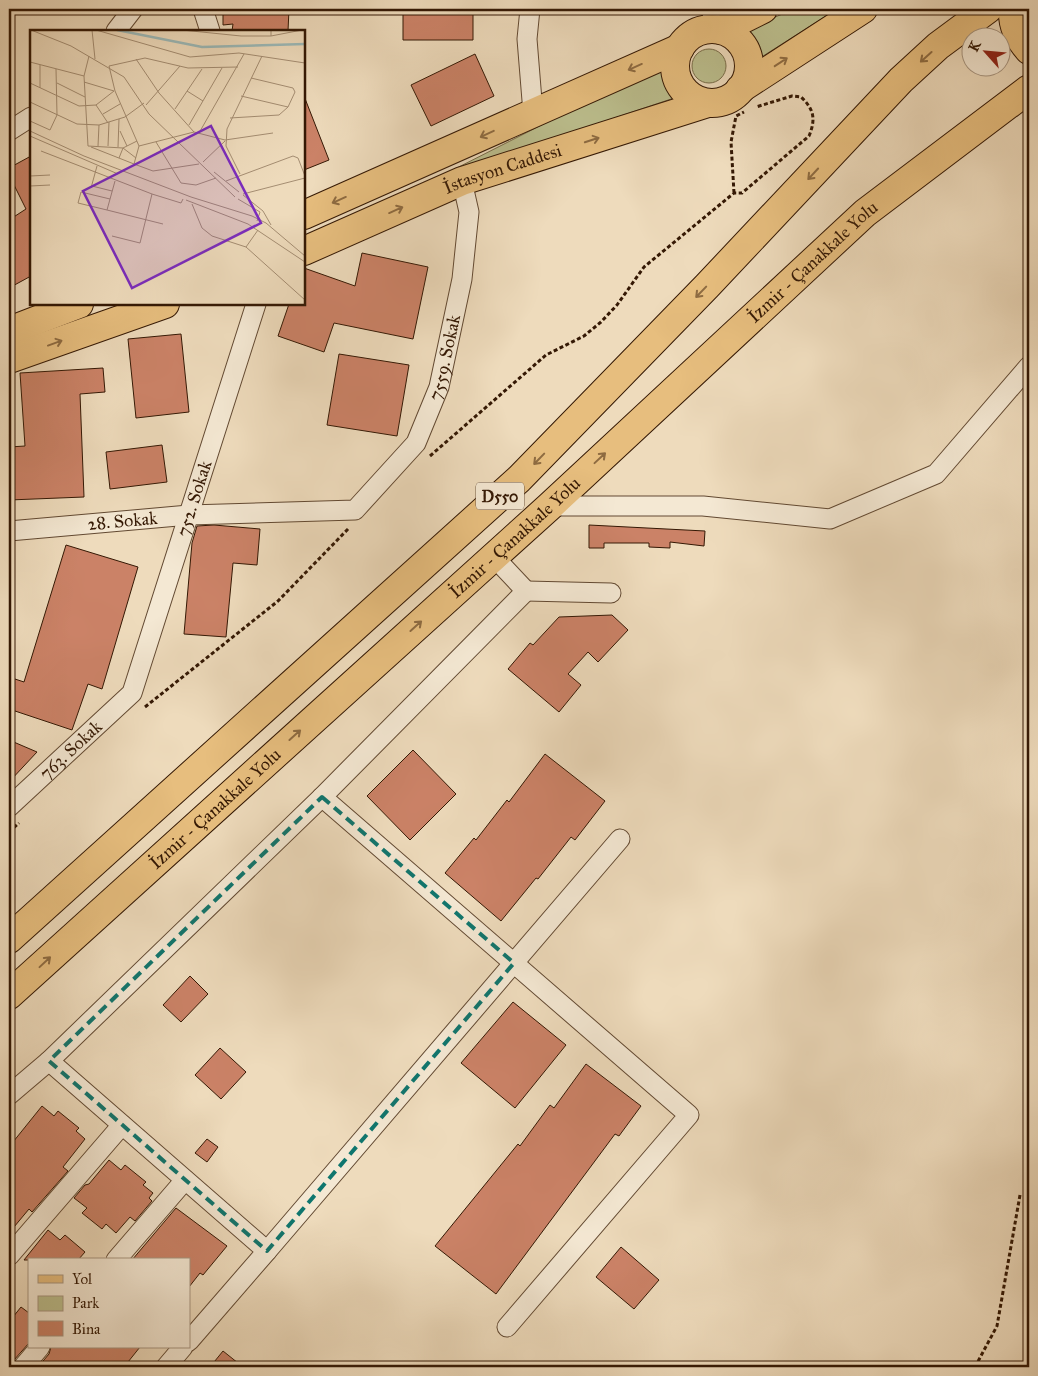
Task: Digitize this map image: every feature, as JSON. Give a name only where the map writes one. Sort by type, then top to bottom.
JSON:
[{"type":"main road","name":"İstasyon Caddesi","points":[[305,215],[680,48],[688,38],[715,23],[763,9]]},
{"type":"main road","name":"İstasyon Caddesi","points":[[305,251],[462,181],[708,103],[726,100],[863,9]]},
{"type":"main road","name":"D550","points":[[9,939],[519,479],[707,286],[901,80],[964,26],[988,9]]},
{"type":"main road","points":[[1009,15],[1020,40],[1029,50]]},
{"type":"main road","points":[[715,23],[742,44],[747,54],[748,72],[740,89]]},
{"type":"main road","points":[[680,48],[676,59],[675,71],[679,83],[686,93],[696,100],[708,103]]},
{"type":"main road","name":"İzmir - Çanakkale Yolu","points":[[9,995],[550,506],[865,213],[1029,89]]},
{"type":"main road","points":[[9,331],[76,305]]},
{"type":"main road","points":[[9,359],[162,305]]},
{"type":"street","points":[[117,30],[133,9]]},
{"type":"street","points":[[203,9],[210,30]]},
{"type":"street","points":[[530,9],[527,39],[533,113]]},
{"type":"street","points":[[9,131],[30,118]]},
{"type":"street","name":"7559. Sokak","points":[[355,510],[416,444],[439,387],[462,278],[469,212],[462,181]]},
{"type":"street","name":"752. Sokak","points":[[132,693],[256,305]]},
{"type":"street","points":[[550,506],[703,506],[830,519],[936,474],[1029,366]]},
{"type":"street","name":"28. Sokak","points":[[9,531],[189,515],[355,510]]},
{"type":"street","points":[[494,557],[526,591],[610,593]]},
{"type":"street","points":[[9,1095],[49,1061],[322,797],[526,591]]},
{"type":"street","name":"763. Sokak","points":[[9,807],[132,693]]},
{"type":"street","points":[[322,797],[689,1115],[507,1327]]},
{"type":"street","points":[[190,1340],[620,839]]},
{"type":"street","points":[[49,1061],[267,1251]]},
{"type":"street","points":[[9,1256],[122,1125]]},
{"type":"street","points":[[118,1258],[185,1180]]},
{"type":"street","points":[[23,1367],[39,1348]]},
{"type":"street","points":[[166,1367],[182,1348]]},
{"type":"path","points":[[792,96],[801,97],[814,114],[813,126],[809,136],[742,193],[734,193],[730,142],[736,116],[748,109],[792,96]]},
{"type":"path","points":[[975,1367],[997,1326],[1020,1195]]},
{"type":"highlighted area","points":[[322,797],[514,963],[267,1251],[49,1061]]},
{"type":"green space","points":[[794,9],[837,9],[760,58],[745,30]]},
{"type":"green space","points":[[709,49],[716,50],[721,54],[725,59],[725,73],[721,78],[716,82],[709,83],[702,82],[697,78],[693,73],[692,66],[693,59],[697,54],[702,50]]},
{"type":"green space","points":[[658,66],[663,67],[674,98],[439,177]]},
{"type":"building","points":[[223,9],[289,9],[288,30],[232,30],[233,24],[223,25]]},
{"type":"building","points":[[403,9],[473,9],[473,40],[403,40]]},
{"type":"building","points":[[475,54],[494,96],[431,126],[411,85]]},
{"type":"building","points":[[305,99],[329,160],[305,170]]},
{"type":"building","points":[[30,157],[30,277],[9,288],[9,220],[26,209],[9,175],[9,168]]},
{"type":"building","points":[[362,253],[428,267],[413,339],[334,323],[324,352],[278,336],[289,305],[305,305],[305,268],[355,286]]},
{"type":"building","points":[[181,334],[189,412],[136,418],[128,339]]},
{"type":"building","points":[[339,354],[409,365],[397,436],[327,425]]},
{"type":"building","points":[[103,368],[105,392],[80,394],[84,497],[9,500],[9,447],[25,446],[20,373]]},
{"type":"building","points":[[162,445],[167,482],[110,489],[106,452]]},
{"type":"building","points":[[214,525],[260,529],[257,565],[233,563],[226,637],[184,634],[192,543],[197,526]]},
{"type":"building","points":[[589,525],[705,531],[704,546],[670,542],[670,548],[649,547],[649,543],[604,543],[604,548],[589,548]]},
{"type":"building","points":[[66,545],[138,567],[102,689],[88,684],[72,730],[9,709],[9,677],[24,682]]},
{"type":"building","points":[[612,615],[628,630],[598,662],[588,652],[568,674],[581,685],[559,712],[508,669],[530,643],[533,645],[559,617]]},
{"type":"building","points":[[9,740],[37,752],[9,782]]},
{"type":"building","points":[[413,750],[456,794],[410,840],[367,796]]},
{"type":"building","points":[[545,754],[605,801],[575,840],[571,837],[538,879],[536,878],[501,921],[445,873],[474,838],[476,840],[507,800],[509,802]]},
{"type":"building","points":[[190,976],[208,994],[181,1022],[163,1005]]},
{"type":"building","points":[[513,1002],[566,1045],[515,1108],[461,1063]]},
{"type":"building","points":[[220,1048],[246,1072],[221,1099],[195,1075]]},
{"type":"building","points":[[586,1064],[641,1106],[619,1136],[615,1134],[496,1294],[435,1246],[518,1144],[520,1146],[550,1105],[554,1108]]},
{"type":"building","points":[[42,1106],[54,1116],[58,1111],[79,1128],[76,1131],[85,1139],[63,1167],[68,1171],[32,1212],[29,1209],[9,1233],[9,1147]]},
{"type":"building","points":[[207,1139],[218,1147],[207,1162],[195,1153]]},
{"type":"building","points":[[109,1160],[121,1170],[125,1165],[146,1182],[143,1185],[153,1193],[149,1198],[152,1201],[135,1221],[130,1217],[116,1233],[106,1224],[102,1229],[82,1213],[87,1208],[74,1198],[85,1185],[89,1184]]},
{"type":"building","points":[[176,1208],[227,1246],[203,1275],[200,1273],[190,1286],[190,1258],[134,1258]]},
{"type":"building","points":[[48,1230],[60,1240],[65,1235],[85,1252],[80,1258],[28,1258],[28,1260],[24,1260]]},
{"type":"building","points":[[621,1247],[659,1280],[634,1309],[596,1277]]},
{"type":"building","points":[[21,1307],[28,1312],[28,1344],[14,1360],[12,1367],[9,1367],[9,1322]]},
{"type":"building","points":[[51,1348],[139,1348],[124,1367],[38,1367],[49,1354]]},
{"type":"building","points":[[223,1351],[243,1367],[210,1367]]}]
